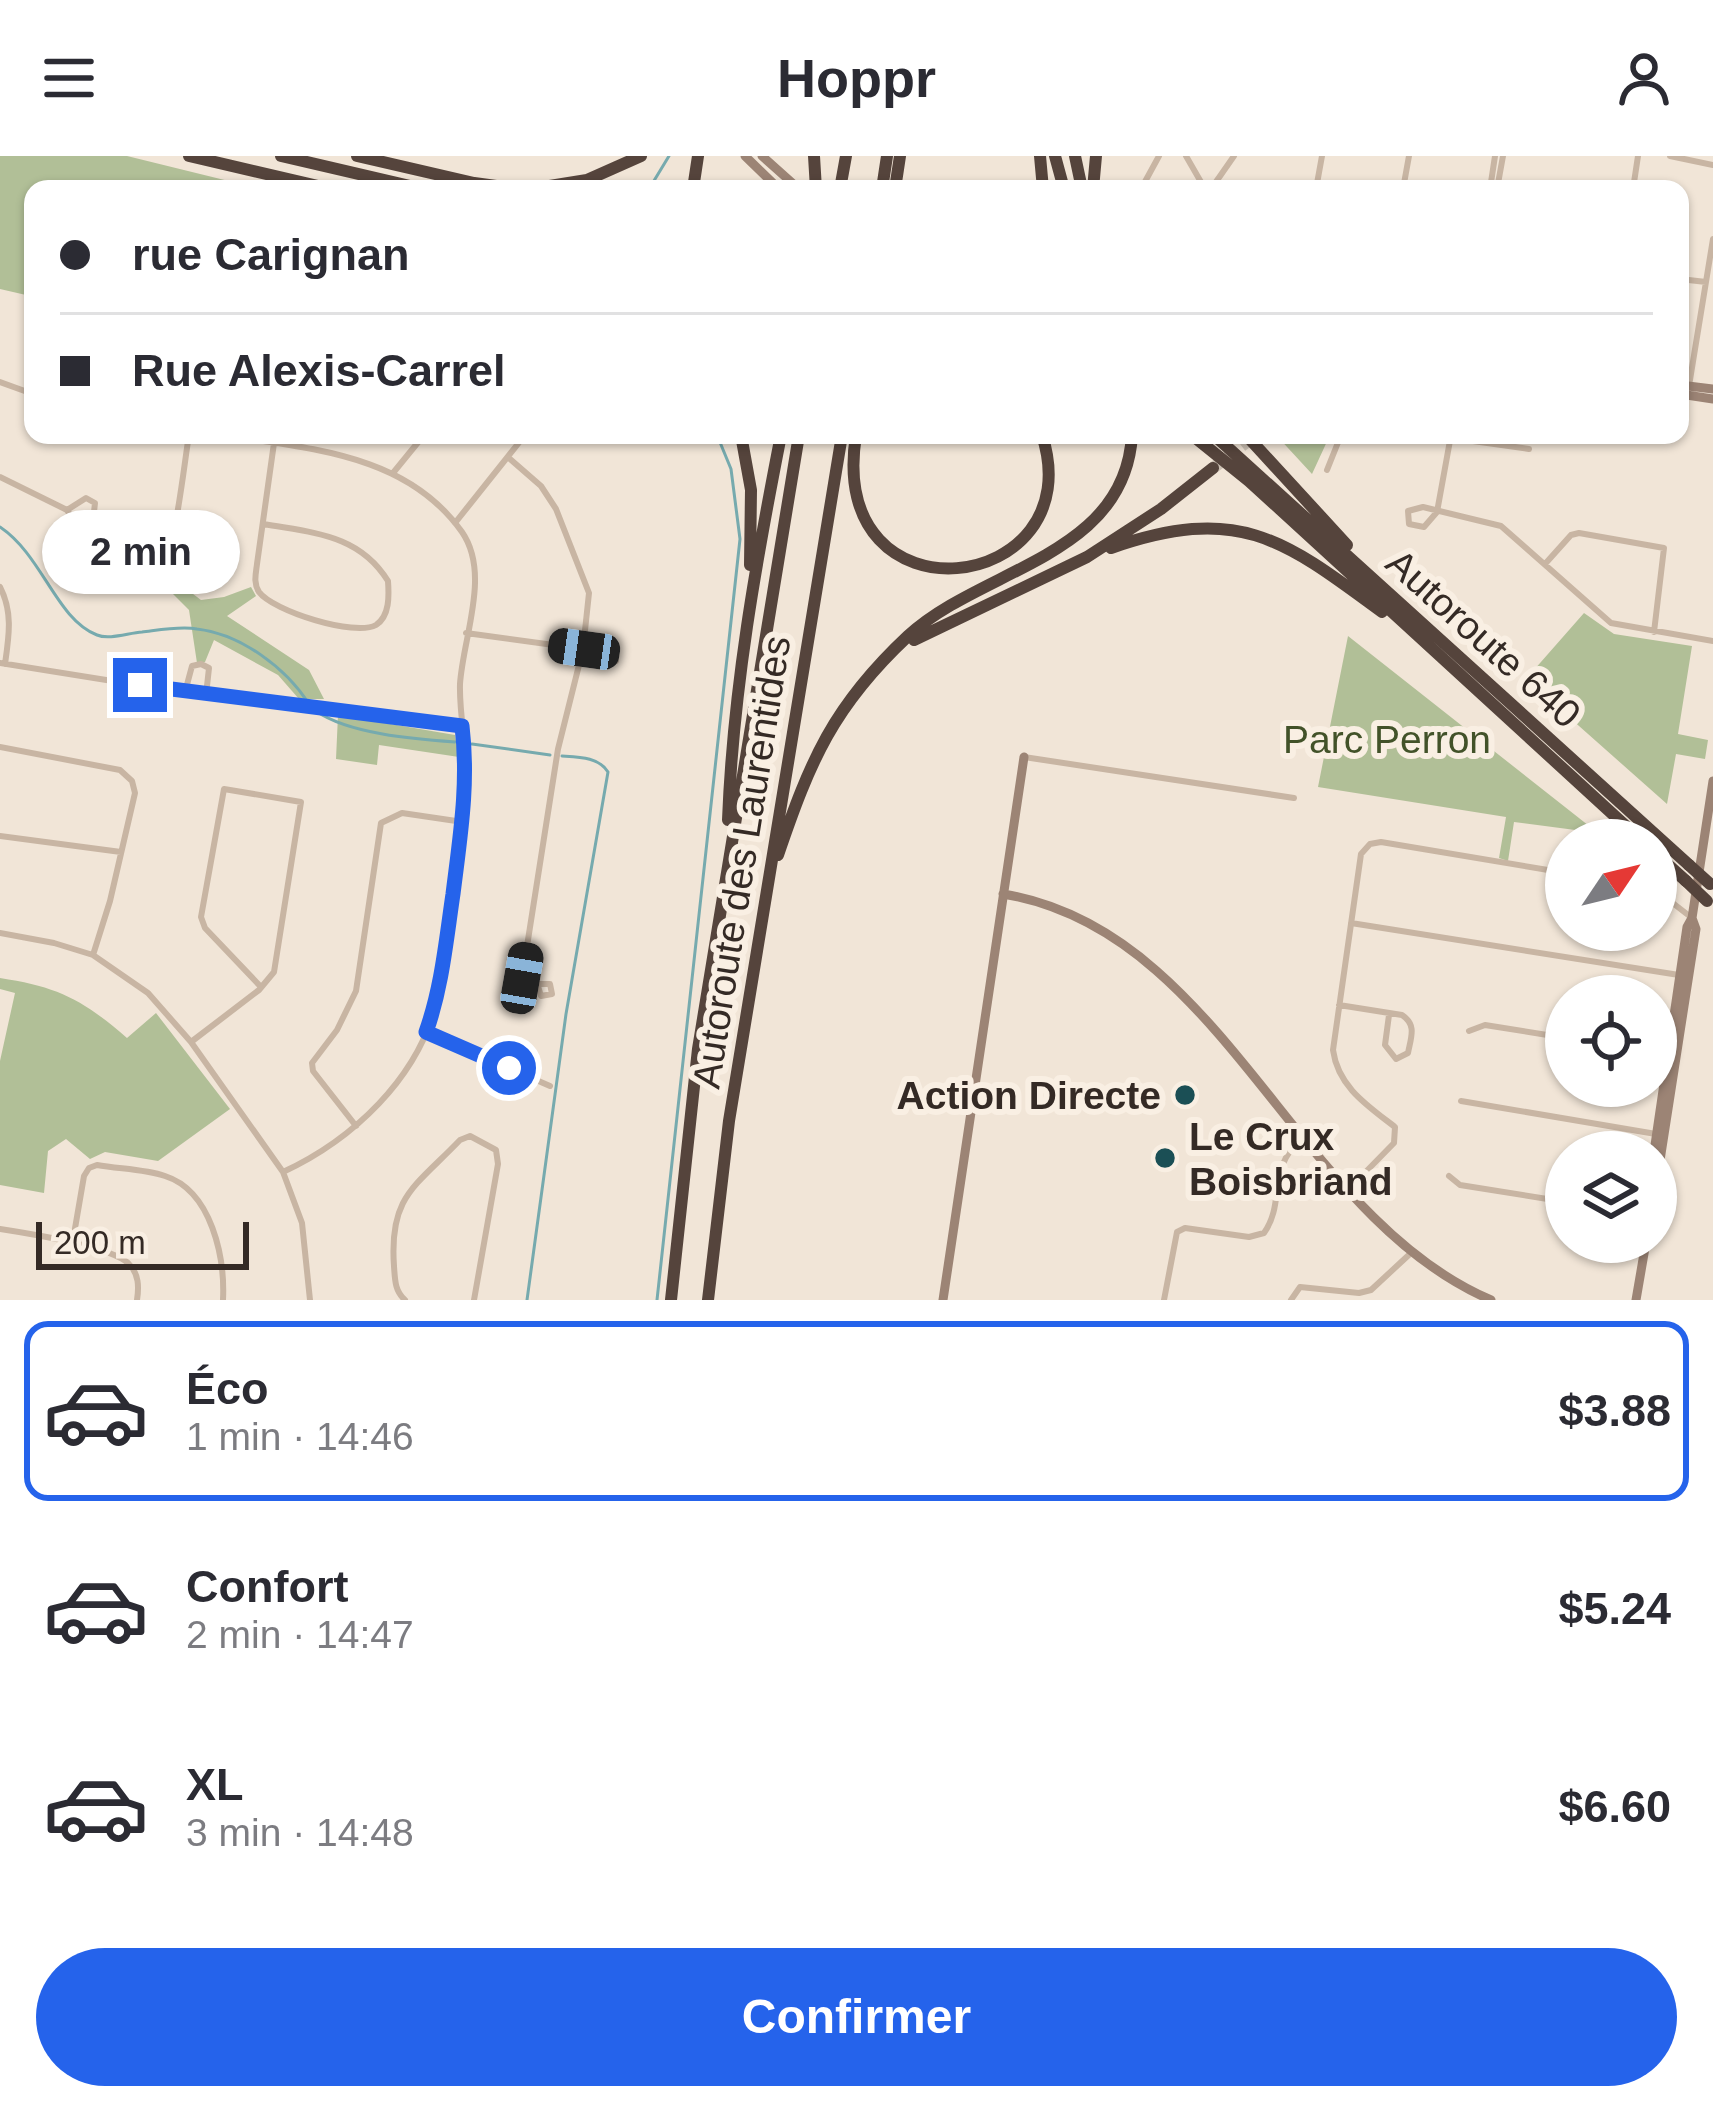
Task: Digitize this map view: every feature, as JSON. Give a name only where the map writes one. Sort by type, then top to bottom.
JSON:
[{"type":"highway","points":[[189,156],[292,180]]},
{"type":"highway","points":[[281,156],[384,180]]},
{"type":"highway","points":[[357,156],[461,180]]},
{"type":"highway","points":[[587,180],[640,156]]},
{"type":"highway","points":[[241,168],[274,180]]},
{"type":"highway","points":[[743,444],[751,490],[750,608]]},
{"type":"highway","points":[[725,878],[730,772],[750,608],[780,444]]},
{"type":"highway","name":"Autoroute des Laurentides","points":[[671,1300],[690,1107],[797,444]]},
{"type":"highway","name":"Autoroute des Laurentides","points":[[708,1300],[722,1170],[841,444]]},
{"type":"highway","points":[[855,444],[853,485],[868,527],[910,562],[950,571],[996,560],[1031,528],[1045,499],[1049,476],[1044,444]]},
{"type":"highway","points":[[767,890],[815,753],[853,694],[892,652],[938,614],[1061,546],[1089,525],[1119,487],[1131,444]]},
{"type":"highway","name":"Autoroute 640","points":[[1203,444],[1618,819]]},
{"type":"highway","name":"Autoroute 640","points":[[1224,444],[1689,865],[1705,890]]},
{"type":"highway","points":[[1254,444],[1383,586]]},
{"type":"highway","points":[[1087,557],[1213,468]]},
{"type":"highway","points":[[892,652],[957,616],[1087,557],[1168,531],[1207,527],[1280,543],[1318,564],[1422,641]]},
{"type":"highway","points":[[1677,869],[1705,890]]},
{"type":"street","points":[[745,156],[769,180]]},
{"type":"street","points":[[762,156],[790,180]]},
{"type":"street","points":[[1215,180],[1234,156]]},
{"type":"street","points":[[1670,156],[1713,165]]},
{"type":"street","points":[[1689,365],[1713,239]]},
{"type":"street","points":[[1689,280],[1706,282]]},
{"type":"street","points":[[0,477],[67,510],[112,584],[157,576],[172,538],[188,444]]},
{"type":"street","points":[[264,524],[345,539],[364,551],[388,580],[385,615],[365,628],[326,622],[279,607],[260,593],[256,583],[274,444]]},
{"type":"street","points":[[280,444],[353,457],[393,472],[454,524],[475,566],[460,685],[467,780],[464,822],[439,989],[426,1032],[407,1066],[356,1126],[333,1146],[283,1172]]},
{"type":"street","points":[[393,472],[416,444]]},
{"type":"street","points":[[454,524],[519,444]]},
{"type":"street","points":[[1327,470],[1337,444]]},
{"type":"street","points":[[1450,444],[1437,512],[1424,527],[1413,526],[1406,520],[1413,508],[1437,512],[1501,526],[1606,621],[1713,640]]},
{"type":"street","points":[[1503,444],[1529,448]]},
{"type":"street","points":[[510,459],[542,486],[556,509],[589,593],[584,649],[558,749],[522,978],[538,986]]},
{"type":"street","points":[[67,510],[86,498],[94,503],[94,512],[78,524]]},
{"type":"street","points":[[1545,564],[1579,533],[1664,548],[1654,632]]},
{"type":"street","points":[[0,586],[9,605],[10,626],[3,663],[206,696],[462,726]]},
{"type":"street","points":[[466,633],[584,649],[616,661]]},
{"type":"street","points":[[185,692],[192,666],[201,664],[209,672],[206,696]]},
{"type":"street","points":[[0,747],[120,770],[132,781],[135,793],[122,853],[93,955]]},
{"type":"street","points":[[943,1300],[1024,757],[1294,798]]},
{"type":"street","points":[[1677,1008],[1687,927],[1705,890],[1713,781]]},
{"type":"street","points":[[191,1042],[262,987],[274,972],[301,802],[224,789],[201,917],[205,928],[262,987]]},
{"type":"street","points":[[356,1126],[313,1071],[312,1063],[337,1030],[356,991],[381,823],[402,813],[464,822]]},
{"type":"street","points":[[0,836],[122,853]]},
{"type":"street","points":[[1348,1190],[1393,1144],[1395,1127],[1365,1106],[1335,1070],[1333,1050],[1361,854],[1370,844],[1381,842],[1545,869]]},
{"type":"street","points":[[1004,894],[1038,902],[1083,922],[1149,965],[1199,1016],[1348,1190],[1412,1252],[1490,1300]]},
{"type":"street","points":[[1677,906],[1692,918]]},
{"type":"street","points":[[1351,923],[1684,976]]},
{"type":"street","points":[[0,933],[93,955],[148,993],[191,1042],[283,1172],[302,1223],[310,1300]]},
{"type":"street","points":[[1339,1006],[1402,1015],[1410,1021],[1408,1053],[1396,1059],[1385,1045],[1389,1015]]},
{"type":"street","points":[[1469,1031],[1485,1025],[1545,1035]]},
{"type":"street","points":[[426,1032],[550,1086]]},
{"type":"street","points":[[1461,1101],[1637,1131]]},
{"type":"street","points":[[405,1300],[396,1290],[395,1214],[417,1184],[460,1140],[470,1136],[496,1150],[498,1164],[474,1300]]},
{"type":"street","points":[[1164,1300],[1177,1232],[1185,1228],[1252,1237],[1264,1234],[1271,1221],[1282,1160],[1303,1138]]},
{"type":"street","points":[[73,1240],[89,1168],[97,1165],[164,1176],[189,1191],[214,1232],[224,1270],[223,1300]]},
{"type":"street","points":[[1450,1176],[1460,1185],[1545,1199]]},
{"type":"street","points":[[0,1228],[73,1240],[129,1264],[139,1286],[137,1300]]},
{"type":"street","points":[[1291,1300],[1300,1287],[1359,1294],[1371,1290],[1412,1252]]},
{"type":"street","points":[[1636,1300],[1642,1263]]},
{"type":"green space","points":[[0,156],[127,156],[224,180],[24,180],[24,295],[0,289]]},
{"type":"green space","points":[[1284,444],[1326,444],[1312,474]]},
{"type":"green space","points":[[168,575],[201,600],[251,587],[256,596],[227,616],[309,670],[324,699],[299,699],[278,675],[214,640],[205,662],[197,663],[189,610],[161,582]]},
{"type":"green space","points":[[1584,613],[1614,634],[1692,646],[1678,734],[1708,740],[1705,759],[1676,754],[1667,804],[1526,679]]},
{"type":"green space","name":"Parc Perron","points":[[1348,636],[1580,819],[1545,819],[1545,826],[1514,822],[1508,861],[1499,858],[1506,817],[1318,787]]},
{"type":"green space","points":[[338,715],[455,735],[459,757],[379,745],[377,765],[336,759]]},
{"type":"green space","points":[[0,978],[68,997],[127,1038],[156,1013],[230,1109],[158,1161],[105,1152],[90,1159],[66,1139],[48,1151],[44,1193],[0,1185],[0,1061],[15,993],[0,989]]},
{"type":"waterway","points":[[654,180],[669,156]]},
{"type":"waterway","points":[[657,1300],[740,539],[731,469],[721,444]]},
{"type":"waterway","points":[[0,527],[28,554],[83,627],[107,637],[177,628],[214,632],[261,655],[309,704]]},
{"type":"waterway","points":[[316,711],[364,730],[455,742]]},
{"type":"waterway","points":[[472,744],[550,755]]},
{"type":"waterway","points":[[527,1300],[566,1014],[608,772],[594,761],[562,756]]},
{"type":"tunnel","points":[[1213,468],[1244,444]]},
{"type":"place","name":"Action Directe","points":[[1185,1095]]},
{"type":"place","name":"Le Crux Boisbriand","points":[[1165,1158]]},
{"type":"route","points":[[140,685],[462,726],[467,780],[464,822],[436,1004],[426,1032],[509,1068]]}]
